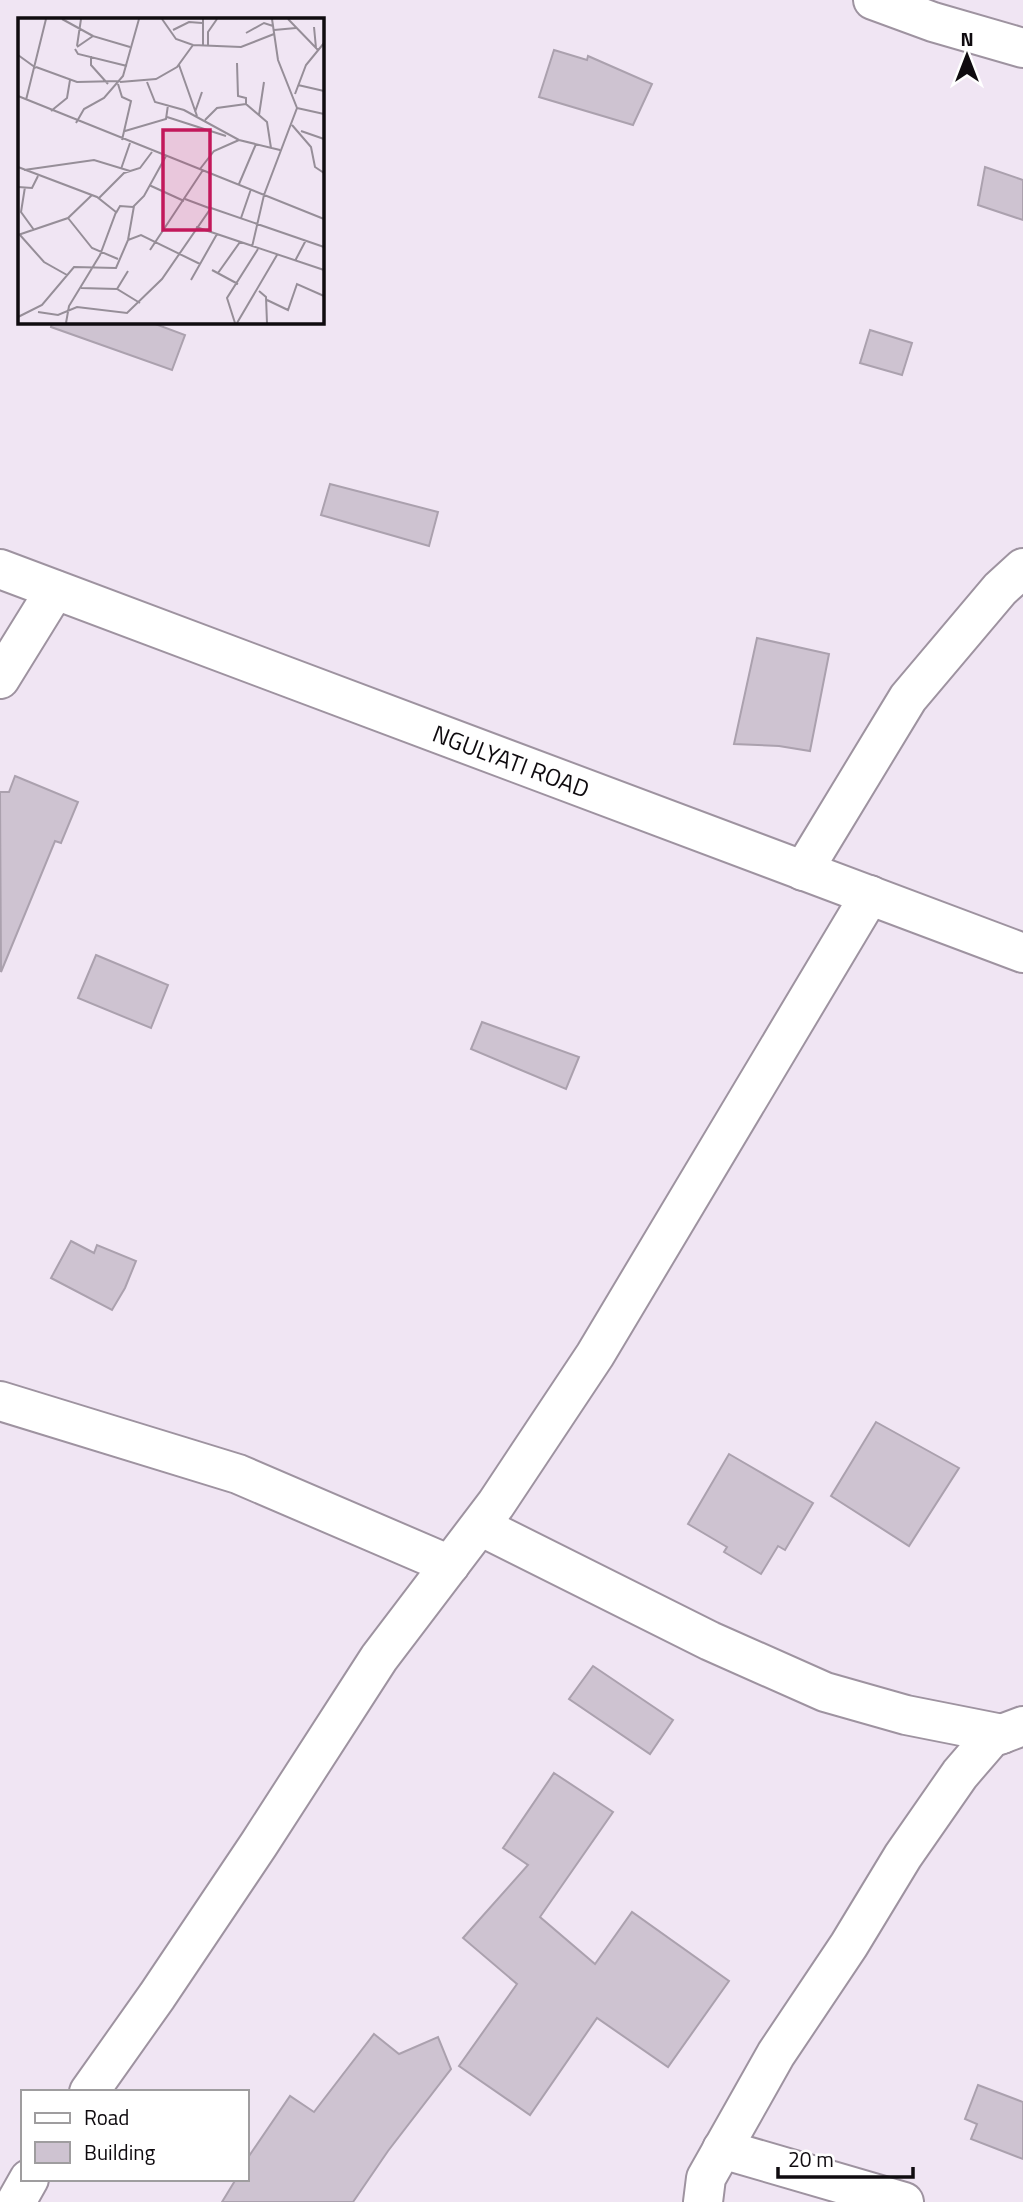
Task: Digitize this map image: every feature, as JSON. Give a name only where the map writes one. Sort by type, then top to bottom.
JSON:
[{"type":"street","points":[[873,0],[933,22],[1023,48]]},
{"type":"street","points":[[803,871],[908,698],[1000,589],[1023,568]]},
{"type":"street","name":"NGULYATI ROAD","points":[[0,569],[1023,953]]},
{"type":"street","points":[[0,679],[55,590]]},
{"type":"street","points":[[90,2090],[260,1844],[379,1658],[480,1526],[595,1355],[870,895]]},
{"type":"street","points":[[0,1401],[238,1474],[450,1565]]},
{"type":"street","points":[[480,1526],[710,1641],[825,1692],[906,1715],[1013,1730]]},
{"type":"street","points":[[703,2202],[706,2178],[776,2054],[849,1945],[903,1856],[960,1774],[991,1738],[1013,1730]]},
{"type":"street","points":[[722,2149],[904,2202]]},
{"type":"street","points":[[16,2202],[28,2181]]},
{"type":"building","points":[[554,50],[587,60],[588,56],[652,84],[633,125],[539,97]]},
{"type":"building","points":[[985,167],[1023,180],[1023,220],[978,205]]},
{"type":"building","points":[[52,324],[155,324],[185,335],[172,370],[51,327]]},
{"type":"building","points":[[870,330],[912,343],[902,375],[860,363]]},
{"type":"building","points":[[330,484],[438,512],[429,546],[321,515]]},
{"type":"building","points":[[757,638],[829,654],[810,751],[779,746],[734,744]]},
{"type":"building","points":[[15,776],[78,802],[61,843],[55,841],[1,972],[0,792],[9,792]]},
{"type":"building","points":[[96,955],[168,985],[151,1028],[78,998]]},
{"type":"building","points":[[482,1022],[579,1057],[566,1089],[471,1049]]},
{"type":"building","points":[[71,1241],[94,1253],[97,1245],[136,1261],[112,1310],[51,1278]]},
{"type":"building","points":[[876,1422],[959,1468],[909,1546],[831,1496]]},
{"type":"building","points":[[729,1454],[813,1503],[785,1550],[778,1546],[761,1574],[724,1552],[727,1547],[688,1524]]},
{"type":"building","points":[[593,1666],[673,1720],[650,1754],[569,1699]]},
{"type":"building","points":[[554,1773],[613,1812],[540,1917],[595,1964],[632,1912],[729,1981],[668,2067],[597,2018],[530,2115],[459,2066],[517,1984],[463,1938],[528,1865],[503,1848]]},
{"type":"building","points":[[374,2034],[399,2054],[438,2037],[451,2069],[353,2202],[222,2202],[235,2181],[248,2181],[248,2158],[290,2096],[314,2112]]},
{"type":"building","points":[[978,2085],[1023,2102],[1023,2159],[971,2139],[977,2124],[965,2119]]}]
